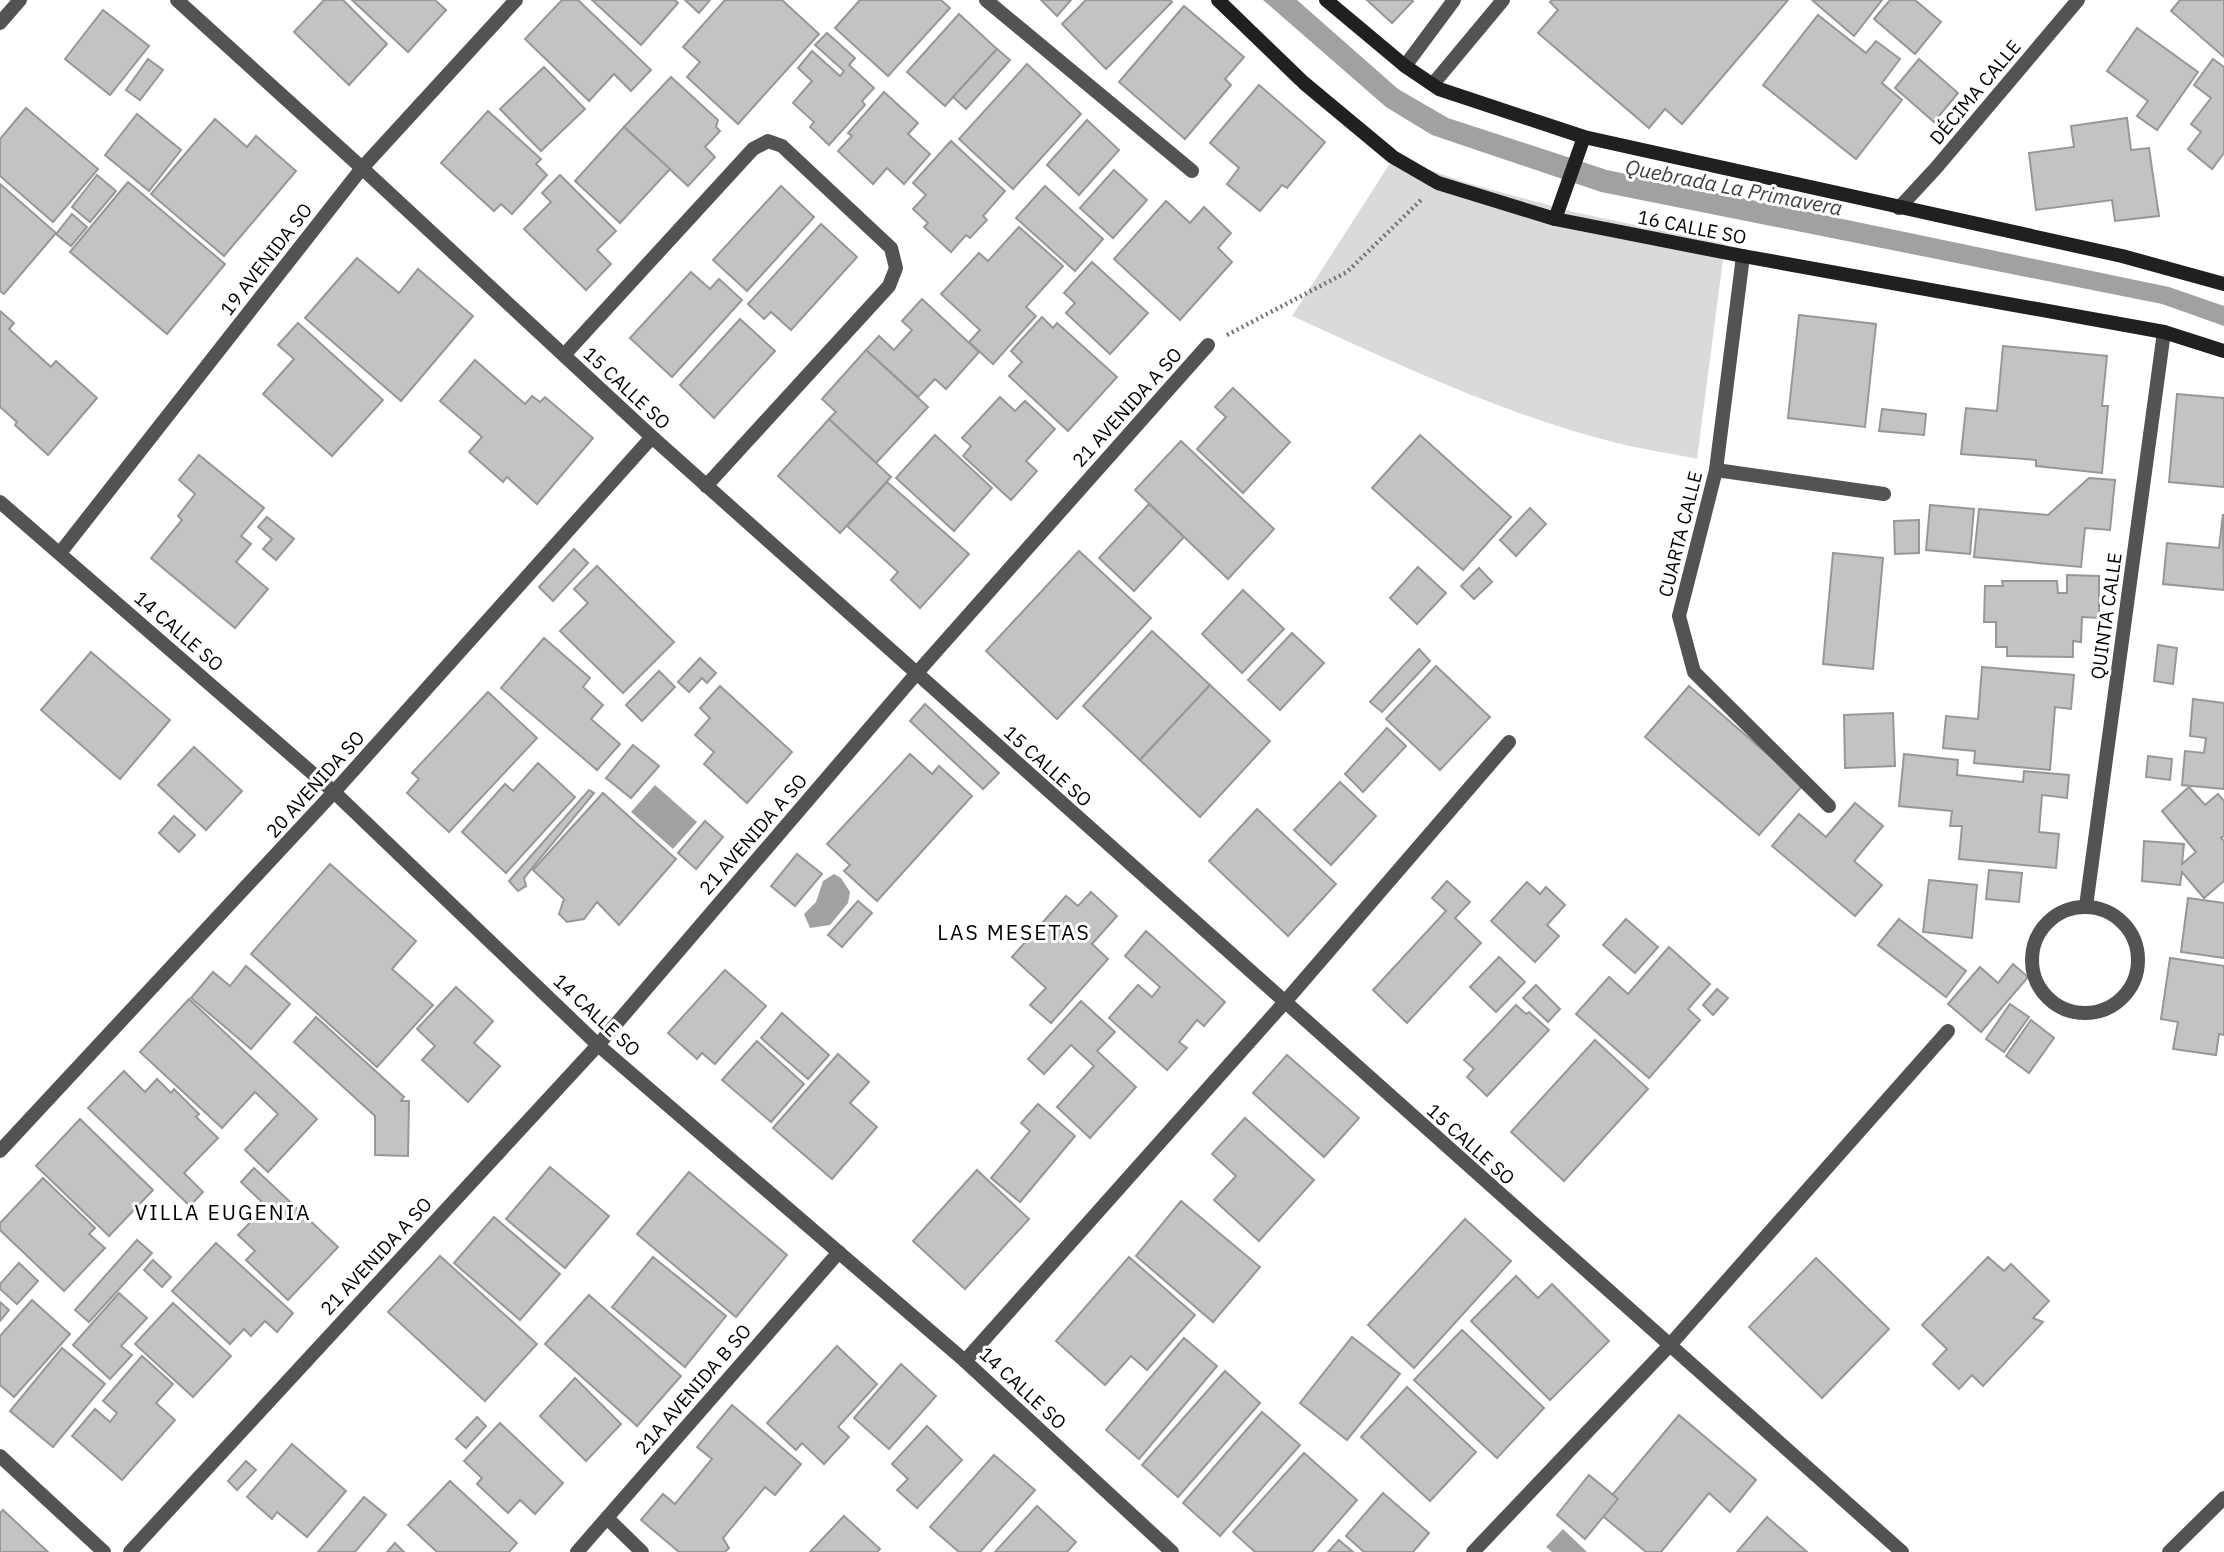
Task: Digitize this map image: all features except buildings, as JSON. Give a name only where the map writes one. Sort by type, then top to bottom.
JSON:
[{"type":"street","points":[[0,23],[20,0]]},
{"type":"street","name":"15 CALLE SO","points":[[177,0],[706,486],[1902,1552]]},
{"type":"street","name":"19 AVENIDA SO","points":[[60,553],[362,168],[516,0]]},
{"type":"street","points":[[986,0],[1192,171]]},
{"type":"street","name":"16 CALLE SO","points":[[1218,0],[1304,83],[1393,157],[1438,183],[1555,219],[2164,332],[2224,351]]},
{"type":"street","points":[[1326,0],[1405,66],[1439,89],[1584,137],[2122,256],[2224,284]]},
{"type":"street","points":[[1405,66],[1454,0]]},
{"type":"street","points":[[1433,84],[1503,0]]},
{"type":"street","name":"DÉCIMA CALLE","points":[[1899,208],[2078,0]]},
{"type":"street","points":[[1555,219],[1584,137]]},
{"type":"street","points":[[564,355],[753,149],[768,141],[782,146],[891,248],[895,268],[889,286],[706,486]]},
{"type":"street","name":"CUARTA CALLE","points":[[1743,256],[1716,470],[1679,616],[1693,672],[1829,806]]},
{"type":"street","name":"QUINTA CALLE","points":[[2086,906],[2164,332]]},
{"type":"street","name":"21 AVENIDA A SO","points":[[130,1552],[598,1045],[916,674],[1208,345]]},
{"type":"street","name":"20 AVENIDA SO","points":[[0,1151],[334,792],[652,437]]},
{"type":"street","points":[[1716,470],[1884,494]]},
{"type":"street","name":"14 CALLE SO","points":[[0,502],[334,792],[598,1045],[965,1360],[1172,1552]]},
{"type":"street","points":[[965,1360],[1284,1003],[1509,742]]},
{"type":"street","points":[[2086,906],[2104,909],[2120,919],[2132,933],[2138,951],[2137,972],[2130,990],[2117,1003],[2100,1012],[2082,1014],[2063,1009],[2048,999],[2035,979],[2031,961],[2034,943],[2043,926],[2057,914],[2086,906]]},
{"type":"street","points":[[1473,1552],[1669,1346],[1948,1031]]},
{"type":"street","name":"21A AVENIDA B SO","points":[[577,1552],[839,1252]]},
{"type":"street","points":[[0,1456],[104,1552]]},
{"type":"street","points":[[2169,1552],[2224,1498]]},
{"type":"street","points":[[607,1518],[642,1552]]},
{"type":"path","name":"21 AVENIDA A SO","points":[[1208,345],[1348,272],[1438,183]]},
{"type":"shaded area","points":[[1263,0],[1297,0],[1398,89],[1448,118],[1607,170],[2169,287],[2224,306],[2224,326],[2162,304],[1601,192],[1432,135],[1386,107]]},
{"type":"shaded area","points":[[1394,157],[1467,183],[1574,212],[1725,244],[1697,459],[1613,442],[1531,417],[1450,386],[1292,316]]},
{"type":"shaded area","points":[[655,785],[697,822],[673,849],[631,812]]},
{"type":"shaded area","points":[[834,874],[841,878],[850,892],[848,903],[830,925],[810,928],[804,914],[816,902],[823,881]]},
{"type":"shaded area","points":[[1563,1529],[1587,1552],[1552,1552],[1546,1547]]},
{"type":"district","name":"LAS MESETAS","points":[[1014,932]]},
{"type":"district","name":"VILLA EUGENIA","points":[[223,1212]]},
{"type":"water label","name":"Quebrada La Primavera","points":[[1734,187]]}]
